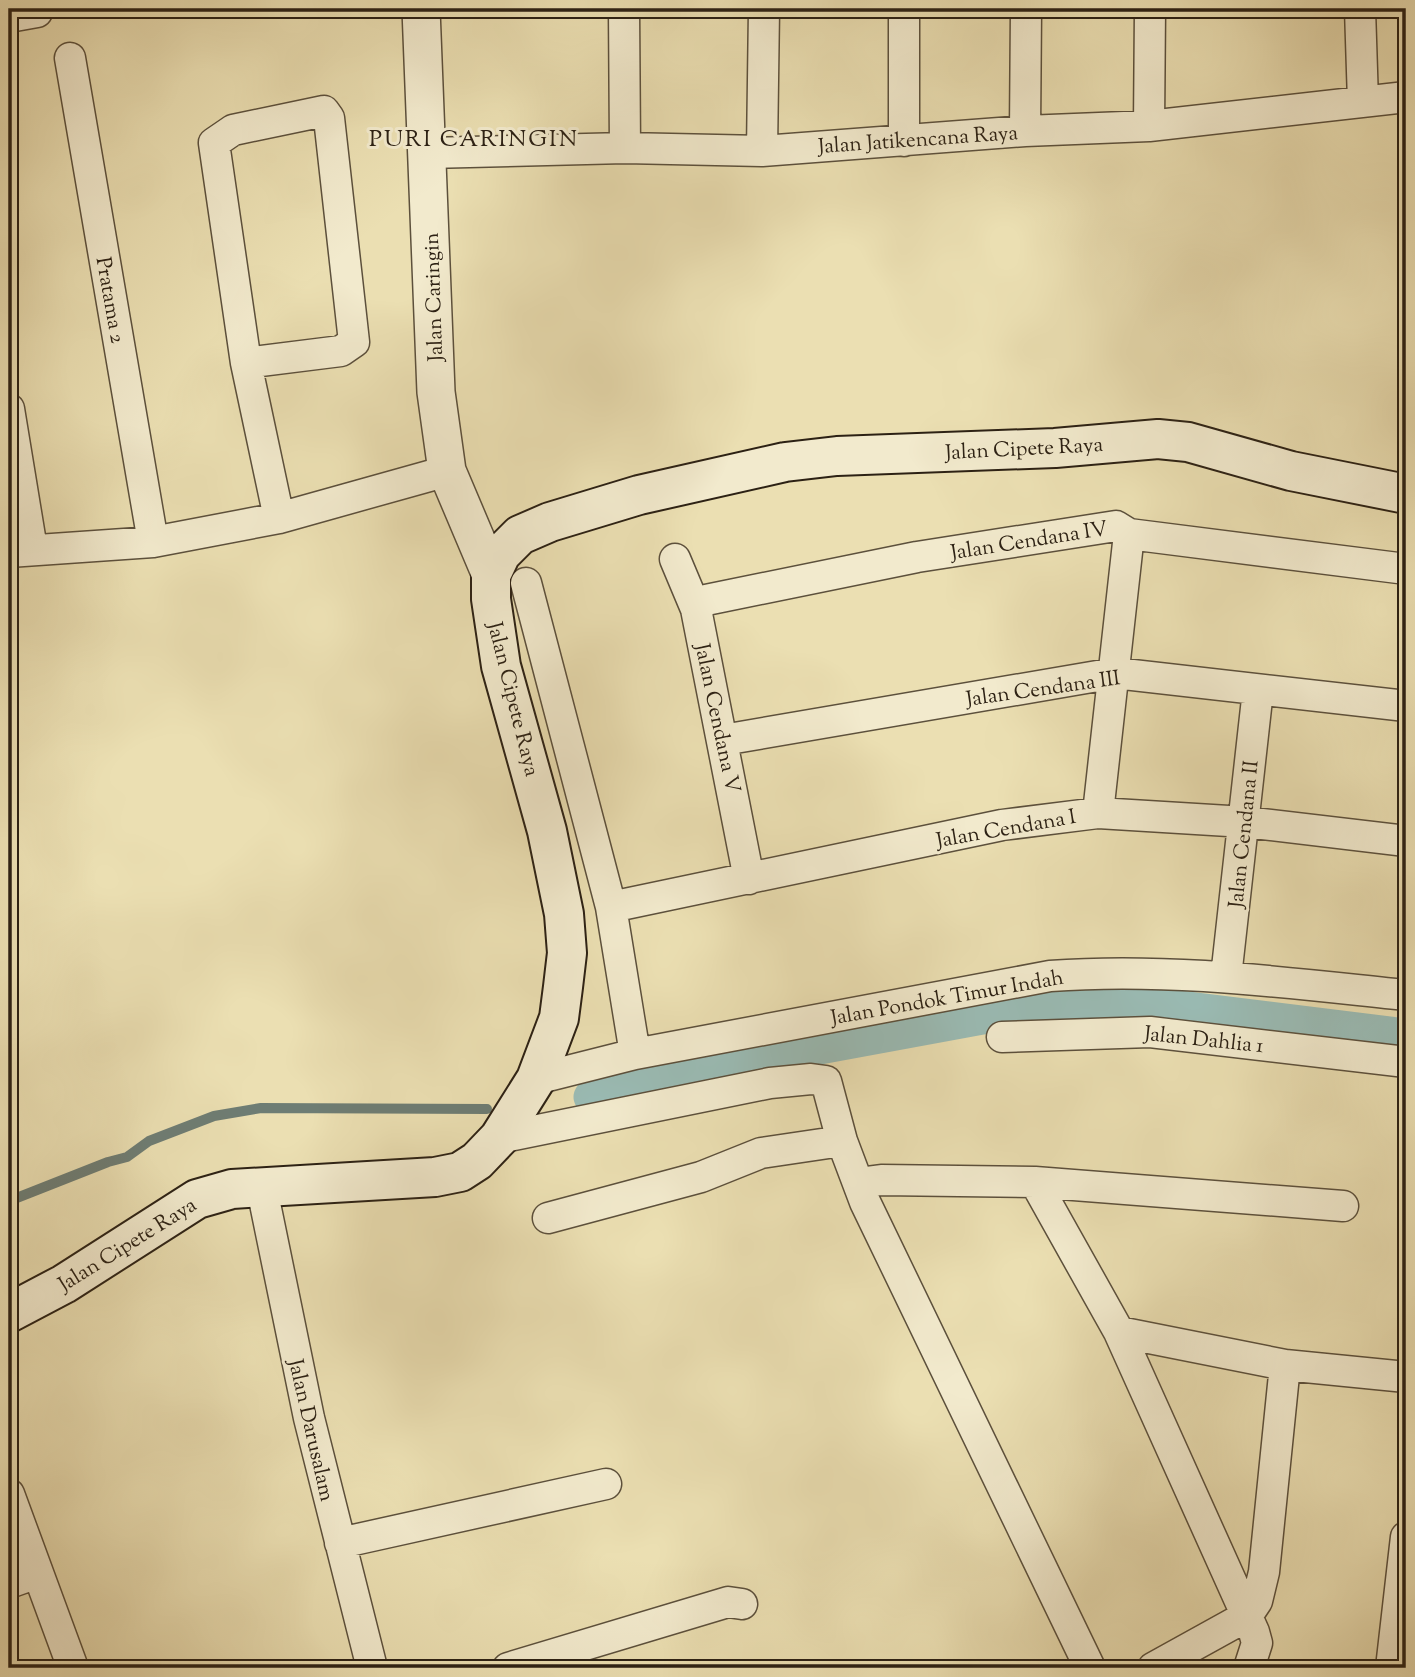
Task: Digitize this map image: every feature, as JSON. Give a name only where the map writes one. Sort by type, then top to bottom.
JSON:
[{"type":"main road","name":"Jalan Cipete Raya","points":[[9,1312],[64,1284],[161,1219],[197,1199],[232,1189],[435,1177],[460,1172],[477,1161],[499,1138],[536,1079],[558,1018],[567,953],[565,927],[547,831],[501,666],[491,599],[508,579],[509,544],[520,535],[550,522],[639,495],[737,471],[838,456],[1055,448],[1158,439],[1188,442],[1291,471],[1406,494]]},
{"type":"street","name":"Jalan Caringin","points":[[421,9],[436,392],[447,471],[508,579]]},
{"type":"street","points":[[624,9],[625,148]]},
{"type":"street","points":[[762,151],[764,9]]},
{"type":"street","points":[[904,9],[904,141]]},
{"type":"street","points":[[1025,131],[1026,9]]},
{"type":"street","points":[[1149,125],[1150,9]]},
{"type":"street","points":[[1360,9],[1363,102]]},
{"type":"street","name":"Pratama 2","points":[[70,58],[153,542]]},
{"type":"street","name":"Jalan Jatikencana Raya","points":[[428,153],[625,148],[762,151],[1025,131],[1149,125],[1406,97]]},
{"type":"street","points":[[246,363],[341,351],[354,342],[329,118],[324,111],[233,131],[214,143],[246,363],[279,518]]},
{"type":"street","points":[[9,409],[21,551],[153,542],[279,518],[447,471]]},
{"type":"street","name":"Jalan Cendana IV","points":[[696,609],[706,600],[917,557],[1116,526],[1129,534],[1098,813]]},
{"type":"street","points":[[1129,534],[1406,569]]},
{"type":"street","name":"Jalan Cendana V","points":[[675,559],[696,609],[749,880]]},
{"type":"street","points":[[508,579],[611,907],[635,1054]]},
{"type":"street","name":"Jalan Cendana III","points":[[723,740],[1115,673],[1406,706]]},
{"type":"street","name":"Jalan Cendana II","points":[[1226,977],[1258,690]]},
{"type":"street","name":"Jalan Cendana I","points":[[611,907],[1002,825],[1098,813],[1245,822],[1406,841]]},
{"type":"street","name":"Jalan Pondok Timur Indah","points":[[536,1079],[635,1054],[1050,976],[1082,973],[1226,977],[1406,995]]},
{"type":"street","name":"Jalan Dahlia 1","points":[[1002,1037],[1150,1032],[1406,1062]]},
{"type":"street","points":[[499,1138],[770,1083],[811,1079],[826,1082],[842,1141],[858,1183],[1090,1668]]},
{"type":"street","points":[[548,1218],[701,1177],[761,1153],[842,1141]]},
{"type":"street","points":[[858,1183],[881,1180],[1035,1182],[1343,1206]]},
{"type":"street","points":[[1035,1182],[1119,1332],[1247,1616],[1257,1643],[1249,1668]]},
{"type":"street","name":"Jalan Darusalam","points":[[262,1189],[289,1330],[372,1668]]},
{"type":"street","points":[[1119,1332],[1285,1365],[1406,1377]]},
{"type":"street","points":[[1153,1668],[1247,1616],[1257,1601],[1264,1572],[1285,1365]]},
{"type":"street","points":[[340,1543],[606,1484]]},
{"type":"street","points":[[9,1494],[73,1668]]},
{"type":"street","points":[[1391,1668],[1406,1537]]},
{"type":"street","points":[[9,1583],[37,1573]]},
{"type":"street","points":[[508,1668],[728,1602],[742,1604]]},
{"type":"waterway","points":[[591,1097],[776,1055],[1047,1005],[1124,1001],[1406,1036]]},
{"type":"waterway","points":[[9,1201],[127,1157],[149,1141],[214,1116],[261,1108],[487,1109]]},
{"type":"district","name":"PURI CARINGIN","points":[[474,138]]}]
